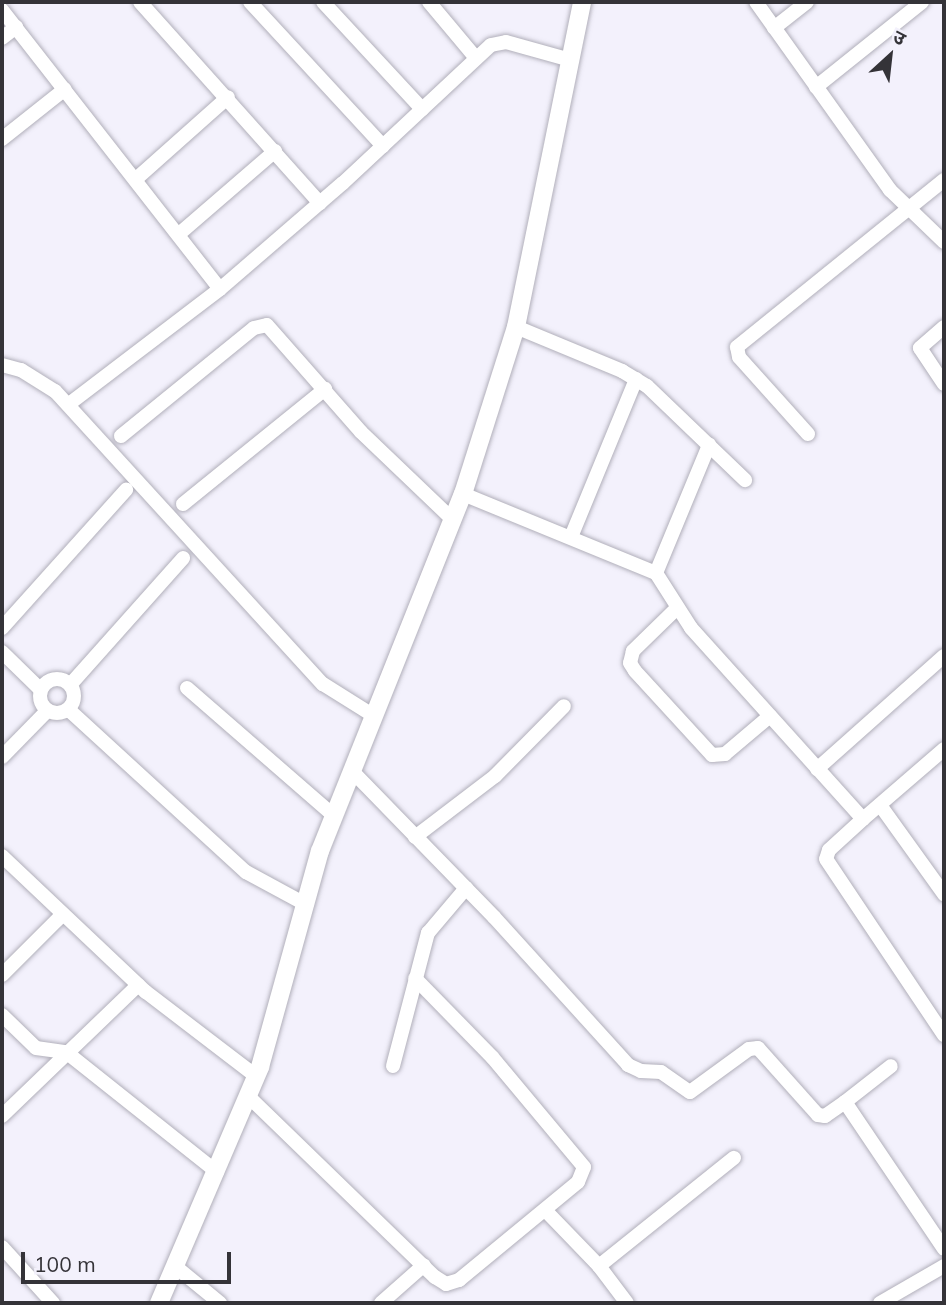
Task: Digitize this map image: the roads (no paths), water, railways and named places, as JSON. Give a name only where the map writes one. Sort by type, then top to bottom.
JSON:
[{"type":"street","points":[[140,2],[228,97],[320,203]]},
{"type":"street","points":[[250,2],[383,146]]},
{"type":"street","points":[[323,2],[422,109]]},
{"type":"street","points":[[429,2],[476,58]]},
{"type":"street","points":[[159,1303],[256,1076],[334,816],[463,494],[516,327],[582,2]]},
{"type":"street","points":[[756,2],[908,211],[944,242]]},
{"type":"street","points":[[775,28],[807,2]]},
{"type":"street","points":[[816,87],[922,2]]},
{"type":"street","points":[[2,10],[220,289]]},
{"type":"street","points":[[2,38],[16,27]]},
{"type":"street","points":[[69,404],[220,289],[320,203],[476,58],[498,42],[571,60]]},
{"type":"street","points":[[2,139],[65,89]]},
{"type":"street","points":[[136,179],[228,97]]},
{"type":"street","points":[[179,234],[275,151]]},
{"type":"street","points":[[808,434],[739,357],[737,347],[944,180]]},
{"type":"street","points":[[121,436],[260,324],[273,329],[361,432],[453,520]]},
{"type":"street","points":[[516,327],[636,379],[746,480]]},
{"type":"street","points":[[944,327],[920,348],[944,384]]},
{"type":"street","points":[[2,365],[39,379],[69,404],[323,684],[374,716]]},
{"type":"street","points":[[571,537],[636,379]]},
{"type":"street","points":[[183,504],[325,389]]},
{"type":"street","points":[[656,573],[709,445]]},
{"type":"street","points":[[2,628],[126,490]]},
{"type":"street","points":[[463,494],[656,573],[677,608],[863,819]]},
{"type":"street","points":[[70,685],[183,558]]},
{"type":"street","points":[[677,608],[633,651],[630,663],[635,671],[712,755],[725,754],[770,716]]},
{"type":"street","points":[[2,652],[41,690]]},
{"type":"street","points":[[817,769],[944,656]]},
{"type":"street","points":[[47,711],[40,702],[41,690],[55,679],[70,685]]},
{"type":"street","points":[[69,710],[74,700],[70,685]]},
{"type":"street","points":[[187,688],[334,816]]},
{"type":"street","points":[[415,836],[495,776],[564,706]]},
{"type":"street","points":[[2,757],[47,711],[69,710],[246,872],[307,905]]},
{"type":"street","points":[[944,749],[829,850],[826,859],[944,1035]]},
{"type":"street","points":[[352,771],[466,888],[634,1069],[661,1072],[690,1092],[749,1049],[758,1048],[818,1115],[825,1116],[891,1066]]},
{"type":"street","points":[[880,805],[944,894]]},
{"type":"street","points":[[2,856],[138,985],[256,1076]]},
{"type":"street","points":[[393,1066],[415,978],[436,919],[466,888]]},
{"type":"street","points":[[2,975],[63,914]]},
{"type":"street","points":[[248,1096],[441,1281],[452,1284],[545,1210],[578,1182],[583,1173],[581,1162],[492,1057],[415,978]]},
{"type":"street","points":[[2,1116],[138,985]]},
{"type":"street","points":[[2,1015],[36,1048],[66,1052],[217,1172]]},
{"type":"street","points":[[845,1102],[944,1249]]},
{"type":"street","points":[[599,1266],[734,1158]]},
{"type":"street","points":[[545,1210],[599,1266],[627,1303]]},
{"type":"street","points":[[2,1247],[54,1303]]},
{"type":"street","points":[[381,1303],[424,1265]]},
{"type":"street","points":[[880,1303],[944,1266]]},
{"type":"street","points":[[176,1267],[220,1303]]}]
